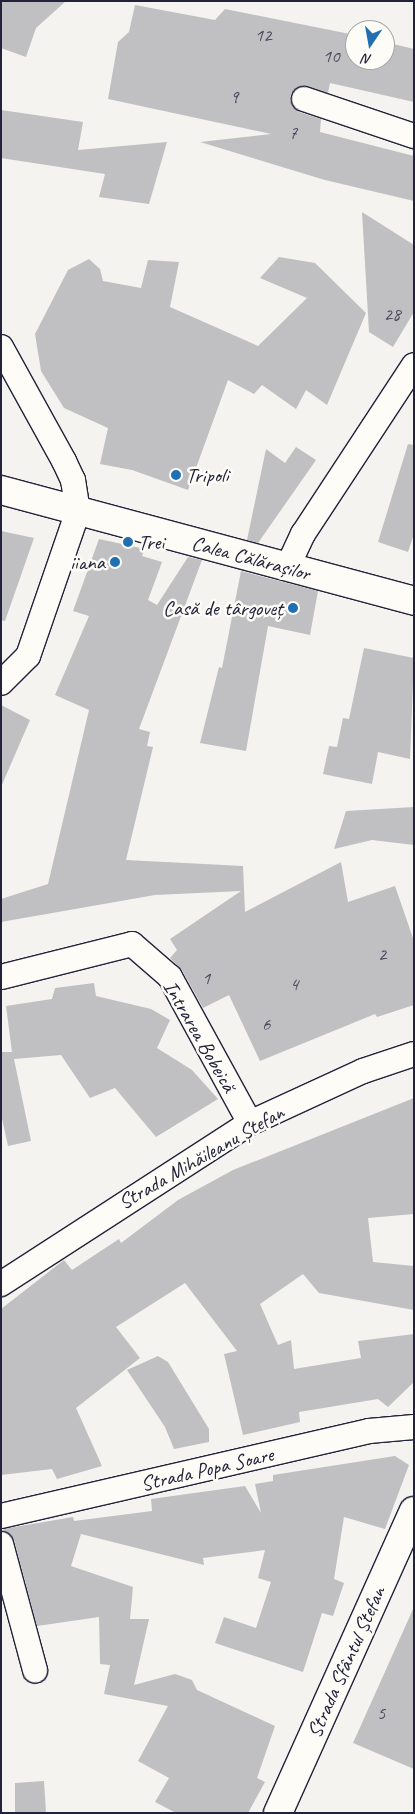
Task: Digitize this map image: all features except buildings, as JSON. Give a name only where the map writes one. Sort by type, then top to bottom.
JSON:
[{"type":"main road","name":"Calea Călărașilor","points":[[1,490],[286,568],[414,600]]},
{"type":"main road","name":"Strada Sfântul Ștefan","points":[[278,1813],[414,1511]]},
{"type":"street","points":[[304,99],[414,136]]},
{"type":"street","points":[[1,347],[73,480],[78,512],[28,656],[1,683]]},
{"type":"street","points":[[286,568],[303,534],[414,365]]},
{"type":"street","name":"Intrarea Bobeică","points":[[1,978],[132,944],[170,977],[250,1123]]},
{"type":"street","name":"Strada Mihăileanu Ștefan","points":[[1,1284],[250,1123],[363,1071],[414,1054]]},
{"type":"street","name":"Strada Popa Soare","points":[[1,1516],[369,1431],[414,1427]]},
{"type":"street","points":[[1,1544],[35,1670]]},
{"type":"place","name":"Tripoli","points":[[176,475]]},
{"type":"place","name":"Trei","points":[[128,542]]},
{"type":"place","name":"iiana","points":[[115,562]]},
{"type":"place","name":"Casă de târgoveț","points":[[293,608]]}]
